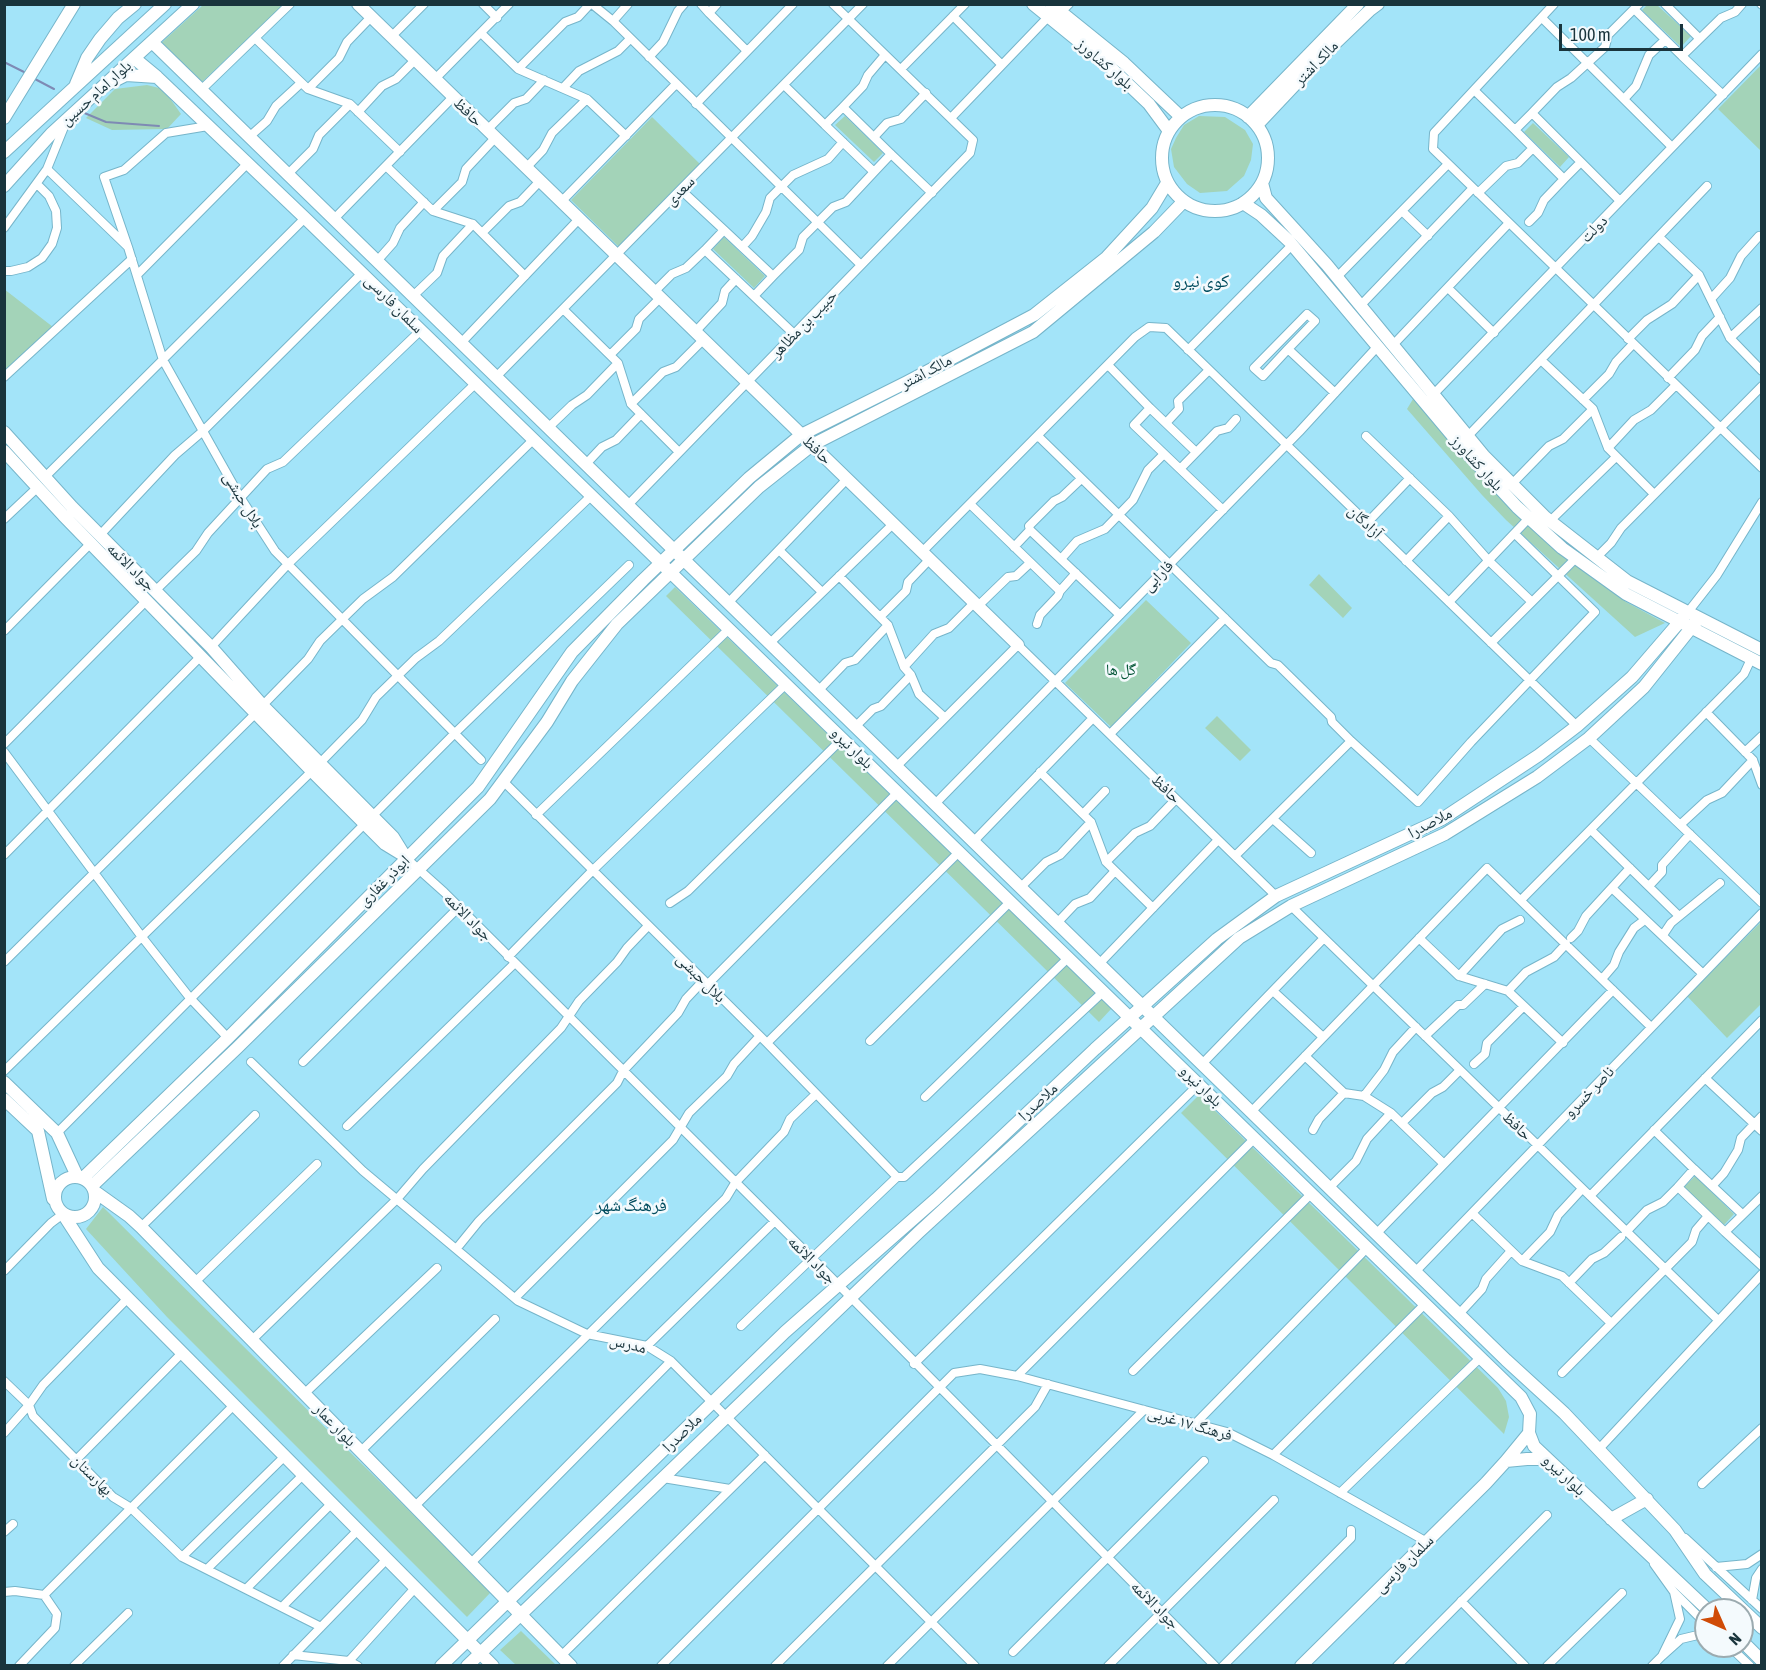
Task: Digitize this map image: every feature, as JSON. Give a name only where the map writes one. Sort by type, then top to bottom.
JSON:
[{"type":"street","points":[[4,118],[74,4]]},
{"type":"street","points":[[73,91],[87,58],[100,39],[118,18],[135,4]]},
{"type":"street","name":"بلوار امام حسین","points":[[4,152],[165,4]]},
{"type":"street","name":"بلوار امام حسین","points":[[4,186],[51,134],[192,4]]},
{"type":"street","points":[[201,90],[291,4]]},
{"type":"street","name":"حافظ","points":[[358,4],[1276,896]]},
{"type":"street","points":[[391,37],[423,4]]},
{"type":"street","points":[[483,4],[497,18]]},
{"type":"street","points":[[435,79],[482,34],[509,4]]},
{"type":"street","points":[[518,69],[565,22],[578,16],[591,4],[613,21],[861,265]]},
{"type":"street","points":[[613,21],[628,4]]},
{"type":"street","points":[[649,57],[663,42],[678,11],[684,4]]},
{"type":"street","points":[[701,4],[747,51]]},
{"type":"street","points":[[709,13],[717,4]]},
{"type":"street","points":[[696,104],[793,4]]},
{"type":"street","points":[[833,4],[951,118],[1058,9]]},
{"type":"street","name":"سعدی","points":[[496,377],[863,4]]},
{"type":"street","points":[[901,69],[964,4]]},
{"type":"street","name":"بلوار کشاورز","points":[[1033,4],[1058,9],[1124,63],[1181,117]]},
{"type":"street","name":"مالک اشتر","points":[[1253,121],[1358,4]]},
{"type":"street","name":"مالک اشتر","points":[[1253,121],[1378,4]]},
{"type":"street","points":[[1554,4],[1434,133],[1433,149],[1761,468]]},
{"type":"street","points":[[1665,4],[1699,38]]},
{"type":"street","points":[[1682,56],[1721,18],[1735,12],[1742,4]]},
{"type":"street","points":[[1515,130],[1557,87],[1571,78],[1605,47],[1608,35],[1636,7],[1665,40],[1723,94]]},
{"type":"street","name":"بلوار کشاورز","points":[[1058,9],[1108,65],[1141,96],[1169,131]]},
{"type":"street","points":[[953,16],[1002,65]]},
{"type":"street","points":[[249,137],[267,121],[276,106],[339,58],[347,42],[371,17]]},
{"type":"street","points":[[1542,18],[1672,147]]},
{"type":"street","points":[[482,34],[518,69],[586,99],[626,136]]},
{"type":"street","points":[[255,38],[304,86],[350,104],[400,152]]},
{"type":"street","points":[[563,88],[579,71],[618,51],[630,39]]},
{"type":"street","points":[[1624,99],[1636,86],[1649,55],[1665,40]]},
{"type":"street","name":"سلمان فارسی","points":[[152,42],[684,560]]},
{"type":"street","points":[[147,68],[147,59],[154,54],[164,54]]},
{"type":"street","name":"دولت","points":[[1430,399],[1761,54]]},
{"type":"street","points":[[825,125],[863,86],[868,75],[885,55]]},
{"type":"street","name":"سلمان فارسی","points":[[134,58],[248,163],[670,573]]},
{"type":"street","points":[[358,112],[382,86],[396,79],[415,60]]},
{"type":"street","points":[[102,87],[126,75],[157,77]]},
{"type":"street","points":[[433,211],[462,182],[466,169],[514,103],[526,99],[544,80]]},
{"type":"street","points":[[561,202],[676,84]]},
{"type":"street","points":[[784,85],[874,172]]},
{"type":"street","points":[[1474,90],[1564,179]]},
{"type":"street","points":[[874,137],[887,123],[901,119],[926,93]]},
{"type":"street","points":[[334,219],[453,97]]},
{"type":"street","points":[[526,168],[543,150],[552,133],[586,99]]},
{"type":"street","points":[[288,174],[313,149],[319,135],[350,104]]},
{"type":"street","points":[[1215,105],[1233,108],[1253,121],[1265,139],[1268,153],[1267,169],[1262,183],[1251,198],[1236,208],[1218,212],[1199,210],[1183,202],[1167,183],[1162,166],[1162,148],[1169,131],[1181,117],[1197,108],[1215,105]]},
{"type":"street","points":[[843,107],[932,193]]},
{"type":"street","points":[[1532,113],[1620,201]]},
{"type":"street","name":"حبیب بن مظاهر","points":[[628,505],[970,153],[974,140],[951,118]]},
{"type":"street","points":[[4,228],[47,170],[67,119]]},
{"type":"street","name":"بلال حبشی","points":[[208,126],[166,133],[124,170],[104,177],[132,259],[162,360],[240,497],[274,551],[481,760]]},
{"type":"street","points":[[18,139],[17,155],[23,158],[34,154]]},
{"type":"street","points":[[742,247],[752,236],[766,213],[770,198],[793,175],[828,159],[843,142]]},
{"type":"street","points":[[1361,305],[1475,191],[1506,166],[1518,163],[1533,148]]},
{"type":"street","points":[[754,296],[799,250],[803,237],[833,207],[846,202],[891,154]]},
{"type":"street","points":[[1529,222],[1538,213],[1544,200],[1581,162]]},
{"type":"street","points":[[137,275],[248,163]]},
{"type":"street","points":[[1337,277],[1448,164]]},
{"type":"street","points":[[386,166],[433,211],[473,224],[525,276]]},
{"type":"street","points":[[47,170],[128,247]]},
{"type":"street","points":[[482,234],[509,207],[520,202],[540,182]]},
{"type":"street","name":"مالک اشتر","points":[[674,550],[749,478],[801,435],[1034,315],[1106,258],[1152,208],[1167,183]]},
{"type":"street","name":"بلوار کشاورز","points":[[1262,183],[1266,198],[1337,277],[1393,345],[1467,453],[1529,518],[1576,558],[1626,594],[1761,650]]},
{"type":"street","points":[[4,271],[28,267],[42,258],[52,244],[57,228],[56,211],[49,196],[37,184]]},
{"type":"street","points":[[1468,436],[1707,186]]},
{"type":"street","points":[[681,190],[773,276]]},
{"type":"street","points":[[377,261],[393,243],[400,228],[424,202]]},
{"type":"street","name":"مالک اشتر","points":[[670,573],[759,487],[812,445],[1033,332],[1154,232],[1183,202]]},
{"type":"street","name":"بلوار کشاورز","points":[[1243,203],[1261,215],[1292,245],[1378,346],[1550,521],[1627,581],[1756,662]]},
{"type":"street","points":[[1402,211],[1428,236]]},
{"type":"street","points":[[46,476],[305,218]]},
{"type":"street","points":[[461,343],[579,219]]},
{"type":"street","points":[[1393,345],[1509,223]]},
{"type":"street","points":[[413,296],[437,273],[443,256],[473,224]]},
{"type":"street","points":[[610,355],[636,329],[639,320],[672,274],[686,268],[724,230]]},
{"type":"street","points":[[1711,299],[1731,278],[1741,256],[1759,236]]},
{"type":"street","points":[[1659,237],[1698,275],[1730,338],[1761,371]]},
{"type":"street","points":[[1188,350],[1292,245]]},
{"type":"street","points":[[705,250],[794,334]]},
{"type":"street","points":[[4,377],[132,259]]},
{"type":"street","points":[[4,631],[168,462],[203,431],[362,273]]},
{"type":"street","points":[[1583,400],[1610,374],[1616,362],[1647,320],[1672,304],[1698,275]]},
{"type":"street","points":[[631,404],[663,372],[676,367],[722,303],[725,291],[736,279]]},
{"type":"street","points":[[1448,288],[1494,333]]},
{"type":"street","points":[[1730,338],[1761,308]]},
{"type":"street","points":[[563,309],[618,363],[631,404],[679,452]]},
{"type":"street","points":[[1306,314],[1315,321],[1288,349],[1263,376],[1254,368],[1306,314]]},
{"type":"street","points":[[1668,378],[1695,350],[1702,336],[1720,318]]},
{"type":"street","name":"آزادگان","points":[[1108,365],[1135,337],[1149,327],[1166,328],[1577,726]]},
{"type":"street","points":[[4,744],[196,551],[208,533],[267,469],[283,462],[420,331]]},
{"type":"street","name":"فارابی","points":[[935,804],[1286,445],[1378,346]]},
{"type":"street","points":[[1288,349],[1335,393]]},
{"type":"street","points":[[1541,360],[1593,409],[1608,448],[1654,495]]},
{"type":"street","points":[[549,428],[572,405],[587,395],[618,363]]},
{"type":"street","points":[[880,617],[906,591],[908,582],[926,556],[970,504],[1108,365],[1196,452]]},
{"type":"street","points":[[1166,423],[1179,410],[1178,401],[1209,370]]},
{"type":"street","points":[[211,647],[288,564],[475,384]]},
{"type":"street","points":[[1608,448],[1634,420],[1652,410],[1676,385]]},
{"type":"street","points":[[1597,557],[1611,543],[1621,528],[1761,386]]},
{"type":"street","points":[[1150,408],[1134,425],[1223,510]]},
{"type":"street","points":[[1512,484],[1549,446],[1563,439],[1593,409]]},
{"type":"street","points":[[586,464],[602,447],[616,440],[641,414]]},
{"type":"street","points":[[1180,469],[1217,431],[1228,428],[1236,419]]},
{"type":"street","name":"جواد الائمه","points":[[4,432],[46,476],[95,539]]},
{"type":"street","points":[[1038,436],[1271,663],[1278,665],[1331,717],[1332,722],[1351,741],[1418,802],[1529,680],[1595,612],[1515,534]]},
{"type":"street","points":[[1366,436],[1449,516],[1489,561],[1532,602]]},
{"type":"street","points":[[4,962],[259,709],[308,659],[320,641],[363,599],[393,577],[533,440]]},
{"type":"street","name":"جواد الائمه","points":[[4,451],[151,596],[201,656],[259,709],[369,821],[393,837],[406,858],[459,907],[812,1258],[914,1364],[1215,1665]]},
{"type":"street","points":[[1061,559],[1077,541],[1106,529],[1133,500],[1148,470],[1164,454]]},
{"type":"street","points":[[1550,521],[1616,457]]},
{"type":"street","points":[[1367,523],[1410,478]]},
{"type":"street","points":[[728,603],[847,479]]},
{"type":"street","points":[[1014,547],[1030,530],[1029,526],[1081,479]]},
{"type":"street","points":[[4,519],[38,487]]},
{"type":"street","points":[[4,1071],[316,767],[362,720],[376,697],[416,658],[439,641],[591,496]]},
{"type":"street","points":[[1690,620],[1761,502]]},
{"type":"street","points":[[970,504],[1060,591]]},
{"type":"street","points":[[1406,561],[1449,516]]},
{"type":"street","points":[[1449,602],[1529,518]]},
{"type":"street","points":[[770,643],[893,524]]},
{"type":"street","points":[[1030,530],[1120,615]]},
{"type":"street","name":"ابوذر غفاری","points":[[86,1183],[478,787],[572,652],[674,550]]},
{"type":"street","points":[[779,550],[822,592]]},
{"type":"street","points":[[1491,643],[1576,558]]},
{"type":"street","name":"بلوار نیرو","points":[[684,560],[1459,1314],[1564,1413],[1647,1499]]},
{"type":"street","points":[[904,667],[934,634],[949,628],[1008,577],[1016,576],[1030,563]]},
{"type":"street","points":[[57,1133],[455,733],[629,565]]},
{"type":"street","name":"ابوذر غفاری","points":[[86,1183],[237,1048],[490,799],[547,722],[572,681],[617,624],[670,573]]},
{"type":"street","name":"بلوار نیرو","points":[[670,573],[960,851],[1521,1397],[1530,1414],[1529,1433],[1534,1446],[1695,1598]]},
{"type":"street","points":[[1037,624],[1040,615],[1076,573]]},
{"type":"street","points":[[839,576],[888,625],[904,667],[912,675],[919,694],[944,717]]},
{"type":"street","name":"جواد الائمه","points":[[151,596],[211,647],[259,709]]},
{"type":"street","points":[[1110,734],[1225,618]]},
{"type":"street","name":"ملاصدرا","points":[[441,1665],[785,1332],[936,1199],[1130,1017],[1217,939],[1276,896],[1442,819],[1539,755],[1577,726],[1632,677],[1690,620]]},
{"type":"street","name":"ملاصدرا","points":[[466,1665],[919,1232],[1239,938],[1291,906],[1445,834],[1538,777],[1589,738],[1644,687],[1690,620]]},
{"type":"street","points":[[819,690],[845,663],[855,660],[888,625]]},
{"type":"street","points":[[536,815],[729,629]]},
{"type":"street","points":[[897,766],[1018,645]]},
{"type":"street","points":[[4,855],[201,656]]},
{"type":"street","points":[[1521,900],[1756,662]]},
{"type":"street","points":[[856,726],[873,709],[881,706],[912,675]]},
{"type":"street","points":[[347,1126],[512,960],[592,871],[786,684]]},
{"type":"street","points":[[1706,712],[1753,760],[1761,785]]},
{"type":"street","points":[[974,841],[1093,718]]},
{"type":"street","points":[[1745,752],[1761,736]]},
{"type":"street","points":[[1589,738],[1761,903]]},
{"type":"street","points":[[670,903],[688,891],[842,739]]},
{"type":"street","points":[[1235,856],[1351,741]]},
{"type":"street","points":[[4,752],[142,937],[190,998],[228,1038]]},
{"type":"street","points":[[1681,824],[1707,800],[1722,793],[1753,760]]},
{"type":"street","points":[[1040,772],[1091,822],[1106,862],[1153,908]]},
{"type":"street","name":"بلال حبشی","points":[[502,782],[763,1040],[897,1177]]},
{"type":"street","points":[[1083,814],[1105,791]]},
{"type":"street","points":[[457,1248],[478,1221],[618,1083],[623,1071],[678,1013],[686,999],[705,983],[898,792]]},
{"type":"street","points":[[1106,862],[1135,833],[1150,826],[1176,799]]},
{"type":"street","points":[[1273,819],[1311,853]]},
{"type":"street","points":[[1022,887],[1046,862],[1060,855],[1091,822]]},
{"type":"street","points":[[1591,830],[1679,916]]},
{"type":"street","points":[[1649,886],[1662,872],[1662,865],[1690,834]]},
{"type":"street","points":[[1100,963],[1218,840]]},
{"type":"street","points":[[515,1298],[673,1140],[689,1113],[727,1076],[734,1064],[763,1040],[960,851]]},
{"type":"street","points":[[1252,1111],[1487,867],[1569,941],[1602,979],[1652,1028]]},
{"type":"street","points":[[1508,992],[1526,972],[1554,957],[1578,931],[1586,916],[1630,868]]},
{"type":"street","points":[[1058,922],[1075,904],[1090,898],[1115,871]]},
{"type":"street","points":[[1662,935],[1679,916],[1720,883]]},
{"type":"street","points":[[1612,888],[1703,974]]},
{"type":"street","points":[[870,1041],[1011,901]]},
{"type":"street","name":"حافظ","points":[[1291,906],[1590,1196],[1624,1234],[1665,1269],[1718,1320]]},
{"type":"street","points":[[303,1062],[459,907]]},
{"type":"street","name":"ناصر خسرو","points":[[1416,1271],[1761,913]]},
{"type":"street","points":[[1459,976],[1502,929],[1520,920]]},
{"type":"street","points":[[1602,979],[1614,965],[1634,928],[1642,922]]},
{"type":"street","points":[[252,1340],[398,1198],[423,1169],[561,1028],[579,1001],[648,926]]},
{"type":"street","points":[[1203,1063],[1324,938]]},
{"type":"street","points":[[1419,938],[1459,976],[1508,992],[1563,1043]]},
{"type":"street","points":[[925,1097],[1069,957]]},
{"type":"street","points":[[1425,1036],[1458,1005],[1463,1005],[1485,984]]},
{"type":"street","points":[[1377,1233],[1613,990]]},
{"type":"street","points":[[741,1326],[897,1177],[904,1177],[1104,991]]},
{"type":"street","points":[[1273,991],[1323,1037]]},
{"type":"street","points":[[1474,1064],[1485,1054],[1487,1043],[1524,1006]]},
{"type":"street","points":[[1590,1196],[1760,1025]]},
{"type":"street","points":[[1364,1096],[1384,1070],[1393,1052],[1416,1027]]},
{"type":"street","points":[[1305,1056],[1344,1093],[1364,1096],[1391,1113],[1444,1164]]},
{"type":"street","name":"مدرس","points":[[251,1062],[363,1171],[515,1298],[587,1334],[647,1347],[671,1362],[975,1665]]},
{"type":"street","points":[[1402,1123],[1432,1093],[1443,1087],[1460,1070]]},
{"type":"street","points":[[1705,1078],[1761,1131]]},
{"type":"street","points":[[4,1082],[57,1133],[86,1183],[93,1205],[83,1215],[76,1217],[59,1209],[54,1196],[59,1183],[65,1179],[86,1183]]},
{"type":"street","points":[[914,1364],[1198,1084]]},
{"type":"street","points":[[1312,1130],[1319,1119],[1344,1093]]},
{"type":"street","points":[[415,1506],[726,1198],[735,1183],[784,1132],[790,1119],[816,1094]]},
{"type":"street","points":[[4,1099],[38,1131],[50,1188],[59,1209],[98,1268],[493,1665]]},
{"type":"street","points":[[1330,1187],[1356,1161],[1367,1139],[1391,1113]]},
{"type":"street","points":[[141,1227],[255,1115]]},
{"type":"street","points":[[1712,1186],[1724,1173],[1738,1150],[1741,1138],[1761,1116]]},
{"type":"street","points":[[1654,1130],[1742,1214]]},
{"type":"street","points":[[1017,1376],[1255,1138]]},
{"type":"street","points":[[195,1282],[316,1164]]},
{"type":"street","points":[[1569,1283],[1593,1259],[1624,1234],[1647,1210],[1663,1202],[1694,1169]]},
{"type":"street","name":"بلوار عمار","points":[[86,1183],[141,1227],[571,1665]]},
{"type":"street","points":[[1677,1187],[1761,1266]]},
{"type":"street","points":[[1522,1261],[1550,1232],[1558,1215],[1582,1189]]},
{"type":"street","points":[[1133,1371],[1311,1194]]},
{"type":"street","points":[[1725,1232],[1761,1196]]},
{"type":"street","points":[[4,1271],[51,1223],[59,1209]]},
{"type":"street","points":[[1472,1213],[1522,1261],[1562,1276],[1611,1323]]},
{"type":"street","points":[[1562,1373],[1692,1242],[1696,1230],[1708,1216]]},
{"type":"street","points":[[647,1347],[774,1222]]},
{"type":"street","points":[[1195,1424],[1367,1248]]},
{"type":"street","points":[[1459,1314],[1482,1289],[1486,1279],[1512,1251]]},
{"type":"street","points":[[304,1394],[437,1268]]},
{"type":"street","points":[[1598,1450],[1761,1275]]},
{"type":"street","points":[[4,1433],[43,1385],[128,1298]]},
{"type":"street","points":[[1273,1455],[1425,1304]]},
{"type":"street","points":[[361,1451],[495,1319]]},
{"type":"street","points":[[76,1460],[182,1353]]},
{"type":"street","points":[[1340,1493],[1480,1358]]},
{"type":"street","points":[[471,1563],[671,1362]]},
{"type":"street","name":"فرهنگ ۱۷ غربی","points":[[661,1665],[954,1373],[980,1369],[1017,1376],[1227,1432],[1273,1455],[1427,1542]]},
{"type":"street","name":"بهارستان","points":[[4,1381],[29,1405],[33,1416],[113,1497],[131,1508],[182,1557],[321,1627]]},
{"type":"street","points":[[775,1665],[1035,1407],[1048,1384]]},
{"type":"street","points":[[44,1595],[234,1405]]},
{"type":"street","points":[[887,1665],[1144,1410]]},
{"type":"street","points":[[1702,1484],[1761,1428]]},
{"type":"street","name":"سلمان فارسی","points":[[1301,1665],[1486,1484],[1529,1433]]},
{"type":"street","points":[[561,1656],[765,1455]]},
{"type":"street","points":[[182,1557],[285,1456]]},
{"type":"street","points":[[1506,1461],[1546,1459]]},
{"type":"street","points":[[1013,1652],[1204,1461]]},
{"type":"street","points":[[207,1569],[303,1475]]},
{"type":"street","points":[[663,1478],[730,1489]]},
{"type":"street","points":[[1611,1519],[1647,1499],[1671,1525],[1750,1598]]},
{"type":"street","points":[[1108,1665],[1274,1500]]},
{"type":"street","points":[[246,1589],[332,1503]]},
{"type":"street","points":[[1397,1665],[1547,1515]]},
{"type":"street","points":[[4,1532],[13,1524]]},
{"type":"street","points":[[1671,1525],[1705,1574],[1761,1628]]},
{"type":"street","points":[[282,1607],[358,1530]]},
{"type":"street","points":[[1223,1665],[1352,1538],[1351,1530]]},
{"type":"street","points":[[1645,1552],[1674,1592],[1694,1611]]},
{"type":"street","points":[[1716,1567],[1747,1564],[1761,1554]]},
{"type":"street","points":[[283,1665],[387,1559]]},
{"type":"street","points":[[1752,1598],[1756,1578],[1761,1569]]},
{"type":"street","points":[[530,1579],[534,1588],[542,1593]]},
{"type":"street","points":[[349,1661],[415,1588]]},
{"type":"street","points":[[4,1592],[15,1591],[44,1595],[57,1614],[56,1628],[19,1665]]},
{"type":"street","points":[[1662,1656],[1680,1619],[1674,1592]]},
{"type":"street","points":[[1547,1665],[1622,1593]]},
{"type":"street","points":[[1461,1601],[1525,1665]]},
{"type":"street","points":[[74,1665],[128,1613]]},
{"type":"street","points":[[1654,1665],[1681,1639],[1694,1636]]},
{"type":"street","points":[[294,1655],[349,1661],[358,1665]]},
{"type":"green space","points":[[1648,4],[1657,5],[1691,36],[1681,47],[1642,10]]},
{"type":"green space","points":[[203,5],[283,5],[200,84],[159,45]]},
{"type":"green space","points":[[1761,65],[1761,151],[1718,109]]},
{"type":"green space","points":[[147,85],[159,88],[169,97],[181,114],[167,129],[112,130],[86,118],[115,89]]},
{"type":"green space","points":[[845,116],[883,153],[874,162],[835,125]]},
{"type":"green space","points":[[1199,116],[1225,117],[1245,130],[1253,144],[1251,160],[1244,176],[1227,191],[1200,193],[1187,184],[1174,167],[1171,149],[1176,138],[1184,125]]},
{"type":"green space","points":[[652,117],[700,164],[619,247],[571,200]]},
{"type":"green space","points":[[1533,123],[1569,157],[1560,167],[1524,132]]},
{"type":"green space","points":[[724,237],[765,276],[754,288],[713,249]]},
{"type":"green space","points":[[4,289],[53,327],[4,375]]},
{"type":"green space","points":[[1413,399],[1529,518],[1626,602],[1665,623],[1635,637],[1506,520],[1482,495],[1407,409]]},
{"type":"green space","points":[[1319,574],[1352,608],[1343,618],[1309,585]]},
{"type":"green space","points":[[675,587],[1112,1008],[1099,1022],[666,596]]},
{"type":"green space","name":"گل ها","points":[[1146,600],[1191,643],[1111,727],[1065,683]]},
{"type":"green space","points":[[1217,716],[1251,750],[1240,761],[1205,728]]},
{"type":"green space","points":[[1761,922],[1761,1004],[1727,1038],[1687,996]]},
{"type":"green space","points":[[1199,1095],[1498,1388],[1506,1401],[1509,1417],[1504,1434],[1181,1113]]},
{"type":"green space","points":[[1695,1176],[1734,1214],[1724,1225],[1684,1187]]},
{"type":"green space","points":[[103,1207],[491,1592],[467,1617],[167,1317],[86,1229]]},
{"type":"green space","points":[[521,1631],[556,1665],[516,1665],[500,1650]]},
{"type":"waterway","points":[[4,62],[26,73]]},
{"type":"waterway","points":[[33,78],[54,89]]},
{"type":"waterway","points":[[82,112],[106,122],[159,126]]},
{"type":"district","name":"کوی نیرو","points":[[1201,281]]},
{"type":"district","name":"فرهنگ شهر","points":[[631,1205]]}]
